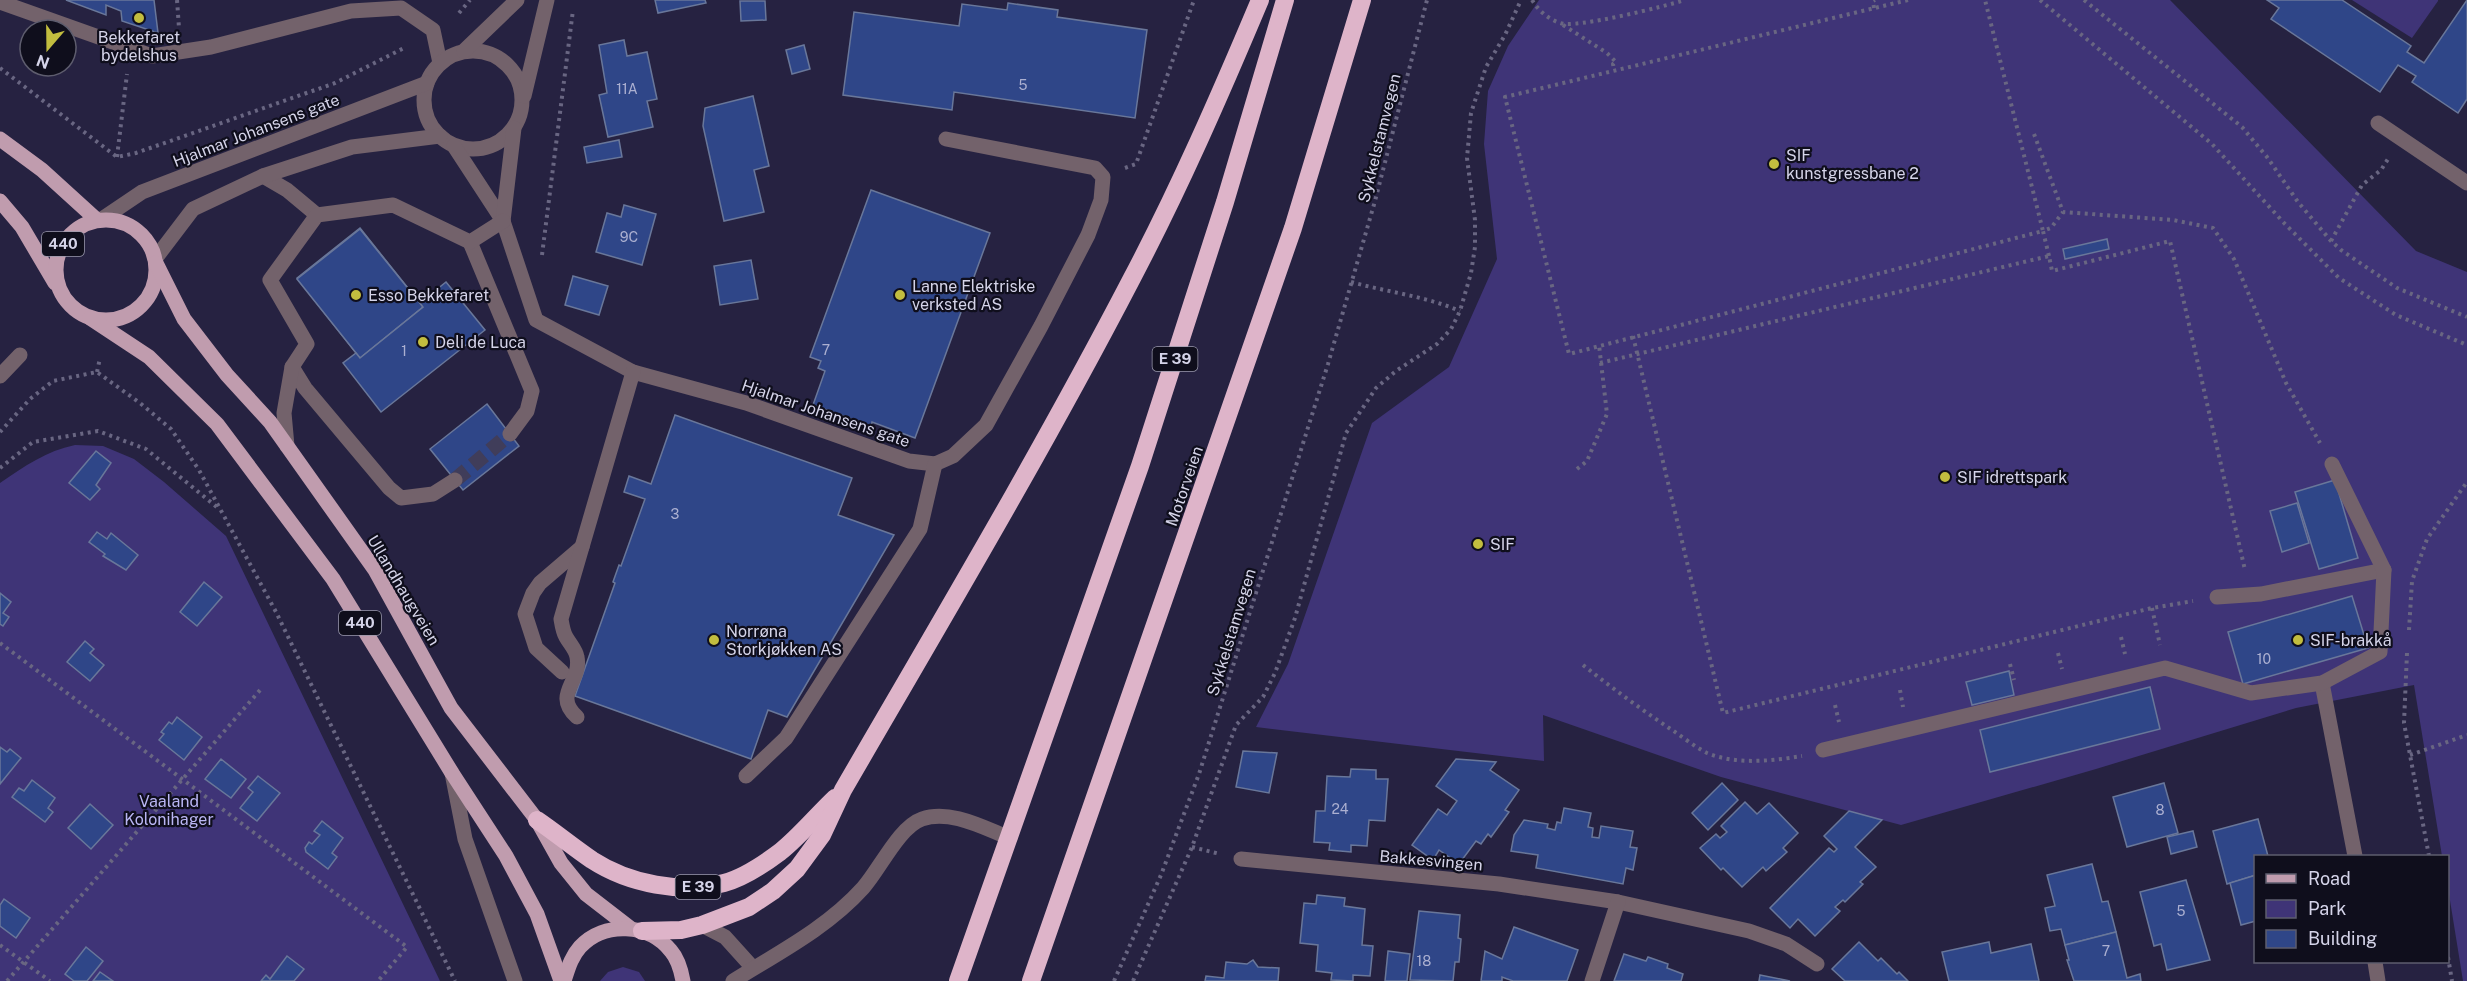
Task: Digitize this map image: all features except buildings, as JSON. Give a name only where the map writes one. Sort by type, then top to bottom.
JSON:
[{"type":"highway","name":"E 39","points":[[636,929],[681,930],[702,925],[749,907],[773,891],[797,869],[822,835],[843,790],[1000,521],[1132,280],[1219,98],[1260,0]]},
{"type":"highway","name":"E 39","points":[[958,981],[1140,466],[1225,202],[1285,0]]},
{"type":"highway","name":"Motorveien","points":[[1031,981],[1293,228],[1362,0]]},
{"type":"highway","name":"E 39","points":[[537,820],[593,860],[627,877],[660,885],[690,888],[725,883],[753,870],[780,852],[843,790]]},
{"type":"main road","name":"440","points":[[0,139],[42,170],[100,220]]},
{"type":"main road","name":"440","points":[[0,201],[22,227],[61,292],[78,312],[149,357],[218,424],[333,579],[452,773],[506,856],[537,914],[562,981]]},
{"type":"main road","name":"440","points":[[61,292],[56,270],[60,247],[69,235],[82,225],[100,220],[117,220],[130,225],[142,234],[156,261]]},
{"type":"main road","points":[[90,318],[107,320],[123,317],[138,309],[149,296],[156,280],[156,261]]},
{"type":"main road","name":"Ullandhaugveien","points":[[156,261],[184,319],[227,375],[270,422],[375,570],[451,708],[537,820],[561,863],[586,894],[636,929]]},
{"type":"main road","name":"440","points":[[562,981],[580,947],[594,936],[612,929],[636,929],[658,939],[671,951],[680,966],[683,981]]},
{"type":"street","points":[[517,0],[464,51],[440,63],[427,83],[424,97],[425,111],[431,125],[440,136],[454,146],[471,149],[487,147],[502,140],[514,128],[520,114],[547,0]]},
{"type":"street","points":[[0,2],[152,56],[182,53],[351,11],[401,8],[433,30],[440,63]]},
{"type":"street","points":[[464,51],[492,54],[504,61],[514,72],[523,99]]},
{"type":"street","name":"Hjalmar Johansens gate","points":[[100,220],[142,192],[427,83]]},
{"type":"street","points":[[2378,123],[2467,183]]},
{"type":"street","name":"Hjalmar Johansens gate","points":[[503,221],[514,128]]},
{"type":"street","points":[[156,261],[193,209],[263,176],[352,147],[440,136]]},
{"type":"street","points":[[746,776],[786,738],[920,529],[935,464],[953,456],[986,425],[1088,235],[1101,200],[1103,177],[1095,168],[946,139]]},
{"type":"street","name":"Hjalmar Johansens gate","points":[[454,146],[503,221],[536,320],[633,372],[746,403],[909,461],[935,464]]},
{"type":"street","points":[[263,176],[287,190],[317,215]]},
{"type":"street","points":[[287,446],[284,413],[292,368],[308,345],[270,280],[317,215],[393,205],[470,242],[532,391],[527,411],[510,434]]},
{"type":"street","points":[[470,242],[503,221]]},
{"type":"street","points":[[0,376],[20,355]]},
{"type":"street","points":[[292,368],[305,388],[389,489],[401,498],[433,494],[455,480]]},
{"type":"street","points":[[577,717],[568,708],[566,702],[578,662],[577,654],[564,634],[561,619],[633,372]]},
{"type":"street","points":[[1823,750],[2165,668],[2251,693],[2322,683],[2380,652],[2384,570],[2332,464]]},
{"type":"street","points":[[562,672],[536,648],[525,614],[532,593],[540,583],[582,547]]},
{"type":"street","points":[[2217,597],[2251,595],[2384,570]]},
{"type":"street","points":[[2322,683],[2355,855]]},
{"type":"street","name":"440","points":[[452,773],[465,839],[515,981]]},
{"type":"street","points":[[733,981],[815,930],[840,910],[877,873],[910,826],[920,819],[945,816],[1010,838]]},
{"type":"street","name":"Bakkesvingen","points":[[1241,859],[1499,884],[1618,902],[1749,931],[1786,944],[1817,964]]},
{"type":"street","points":[[1592,981],[1618,902]]},
{"type":"street","points":[[702,925],[725,937],[753,968]]},
{"type":"street","points":[[2375,963],[2378,981]]},
{"type":"path","points":[[459,13],[470,0]]},
{"type":"path","points":[[542,257],[574,0]]},
{"type":"path","points":[[1103,177],[1136,164],[1194,0]]},
{"type":"path","name":"Sykkelstamvegen","points":[[1114,981],[1165,867],[1199,774],[1328,364],[1376,201],[1427,0]]},
{"type":"path","points":[[1133,981],[1192,847],[1236,724],[1263,697],[1275,673],[1295,618],[1346,433],[1376,388],[1437,344],[1451,329],[1460,311],[1471,273],[1474,247],[1475,220],[1467,158],[1471,113],[1486,67],[1521,0]]},
{"type":"path","points":[[1532,0],[1539,11],[1607,53],[1616,62],[1613,64],[1614,70]]},
{"type":"path","points":[[1562,25],[1649,11],[1685,0]]},
{"type":"path","points":[[1875,0],[1873,1],[1875,8]]},
{"type":"path","points":[[1908,0],[1505,97],[1569,354],[2043,231],[2050,228],[2062,212]]},
{"type":"path","points":[[1985,0],[2052,271],[2170,241],[2251,595]]},
{"type":"path","points":[[2040,0],[2212,144],[2285,224],[2339,278],[2396,315],[2467,345]]},
{"type":"path","points":[[2084,0],[2242,127],[2268,157],[2298,202],[2331,241],[2397,288],[2467,317]]},
{"type":"path","points":[[0,68],[117,157],[136,153],[335,82],[404,48]]},
{"type":"path","points":[[117,157],[130,49]]},
{"type":"path","points":[[2034,134],[2062,212]]},
{"type":"path","points":[[2331,241],[2362,185],[2381,170],[2400,138]]},
{"type":"path","points":[[2062,212],[2173,220],[2213,228],[2234,259],[2286,382],[2332,464]]},
{"type":"path","points":[[1600,363],[2049,256]]},
{"type":"path","points":[[1351,282],[1379,290],[1420,297],[1460,311]]},
{"type":"path","points":[[1633,336],[1723,713],[2152,608],[2217,597]]},
{"type":"path","points":[[1576,469],[1587,461],[1607,414],[1599,345]]},
{"type":"path","points":[[97,372],[100,358]]},
{"type":"path","points":[[0,432],[30,399],[53,381],[97,372],[171,429],[199,470],[276,612],[455,981]]},
{"type":"path","points":[[0,468],[33,442],[98,431],[146,449],[221,510]]},
{"type":"path","points":[[2408,636],[2412,581],[2427,539],[2467,482]]},
{"type":"path","points":[[2152,608],[2165,668]]},
{"type":"path","points":[[0,643],[407,947],[378,981]]},
{"type":"path","points":[[2408,646],[2404,723],[2429,855]]},
{"type":"path","points":[[1583,665],[1636,706],[1706,752],[1737,759],[1774,761],[1823,750]]},
{"type":"path","points":[[7,981],[261,689]]},
{"type":"path","points":[[2410,755],[2467,735]]},
{"type":"path","points":[[0,945],[50,981]]},
{"type":"path","points":[[2449,963],[2452,981]]},
{"type":"green space","points":[[1539,0],[2170,0],[2416,251],[2467,272],[2467,981],[2463,981],[2449,894],[2449,855],[2442,855],[2414,685],[2296,708],[1901,825],[1721,777],[1543,715],[1544,761],[1256,727],[1288,664],[1372,423],[1449,367],[1497,259],[1484,144],[1488,91],[1508,46]]},
{"type":"green space","points":[[2352,0],[2438,0],[2438,1],[2412,38]]},
{"type":"green space","name":"Vaaland Kolonihager","points":[[75,445],[103,446],[134,459],[226,536],[440,981],[0,981],[0,483],[45,455]]},
{"type":"green space","points":[[623,967],[639,972],[645,981],[600,981],[608,972]]},
{"type":"tunnel","points":[[455,480],[510,434]]},
{"type":"place","name":"Bekkefaret bydelshus","points":[[139,18]]},
{"type":"place","name":"SIF kunstgressbane 2","points":[[1774,164]]},
{"type":"place","name":"Esso Bekkefaret","points":[[356,295]]},
{"type":"place","name":"Lanne Elektriske verksted AS","points":[[900,295]]},
{"type":"place","name":"Deli de Luca","points":[[423,342]]},
{"type":"place","name":"SIF idrettspark","points":[[1945,477]]},
{"type":"place","name":"SIF","points":[[1478,544]]},
{"type":"place","name":"Norrøna Storkjøkken AS","points":[[714,640]]},
{"type":"place","name":"SIF-brakkå","points":[[2298,640]]}]
